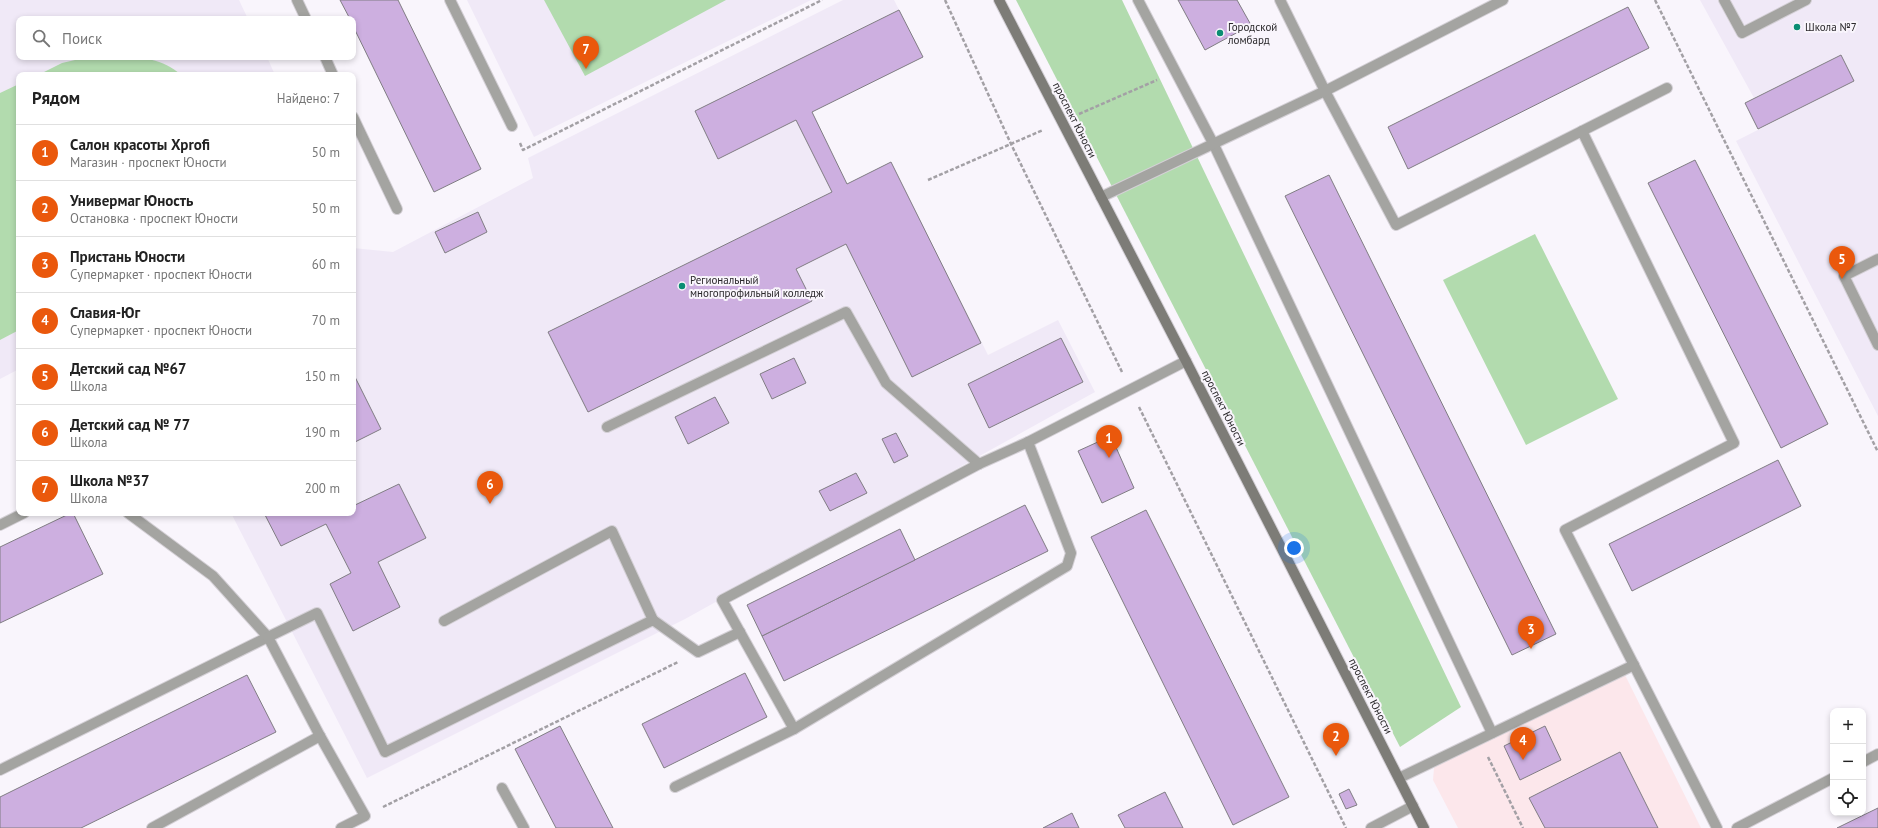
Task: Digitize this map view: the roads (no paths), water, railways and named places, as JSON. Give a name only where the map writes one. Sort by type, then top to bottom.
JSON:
[{"type":"main road","name":"проспект Юности","points":[[999,0],[1186,361],[1424,828]]},
{"type":"lane","points":[[297,0],[305,16]]},
{"type":"lane","points":[[450,0],[512,126]]},
{"type":"lane","points":[[1138,0],[1214,145],[1492,734]]},
{"type":"lane","points":[[1280,0],[1325,92],[1396,226],[1667,88]]},
{"type":"lane","points":[[1101,197],[1325,92],[1503,0]]},
{"type":"lane","points":[[1724,0],[1742,32],[1806,0]]},
{"type":"lane","points":[[326,60],[332,72]]},
{"type":"lane","points":[[356,123],[397,209]]},
{"type":"lane","points":[[1582,131],[1734,443],[1565,530],[1717,828]]},
{"type":"lane","points":[[1878,259],[1844,276],[1878,346]]},
{"type":"lane","points":[[607,427],[846,312],[886,383],[979,464]]},
{"type":"lane","points":[[794,728],[722,600],[979,464],[1028,442],[1130,388],[1186,361]]},
{"type":"lane","points":[[675,787],[794,728],[1067,566],[1071,553],[1028,442]]},
{"type":"lane","points":[[0,525],[18,516]]},
{"type":"lane","points":[[132,516],[213,576],[268,637],[320,736],[365,816],[341,828]]},
{"type":"lane","points":[[444,621],[612,531],[653,620],[698,652],[740,632]]},
{"type":"lane","points":[[0,770],[317,614],[385,752],[653,620]]},
{"type":"lane","points":[[1399,778],[1634,665]]},
{"type":"lane","points":[[152,828],[320,736]]},
{"type":"lane","points":[[1866,760],[1878,754]]},
{"type":"lane","points":[[1737,828],[1830,780]]},
{"type":"lane","points":[[502,788],[524,828]]},
{"type":"lane","points":[[1371,828],[1413,806]]},
{"type":"place","name":"Школа №7","points":[[1797,27]]},
{"type":"place","name":"Городской ломбард","points":[[1220,33]]},
{"type":"place","name":"Школа №37","points":[[586,69]]},
{"type":"place","name":"Детский сад №67","points":[[1842,279]]},
{"type":"place","name":"Региональный многопрофильный колледж","points":[[682,286]]},
{"type":"place","name":"Салон красоты Xprofi","points":[[1109,458]]},
{"type":"place","name":"Детский сад № 77","points":[[490,504]]},
{"type":"place","name":"Пристань Юности","points":[[1531,649]]},
{"type":"place","name":"Универмаг Юность","points":[[1336,756]]},
{"type":"place","name":"Славия-Юг","points":[[1523,760]]}]
